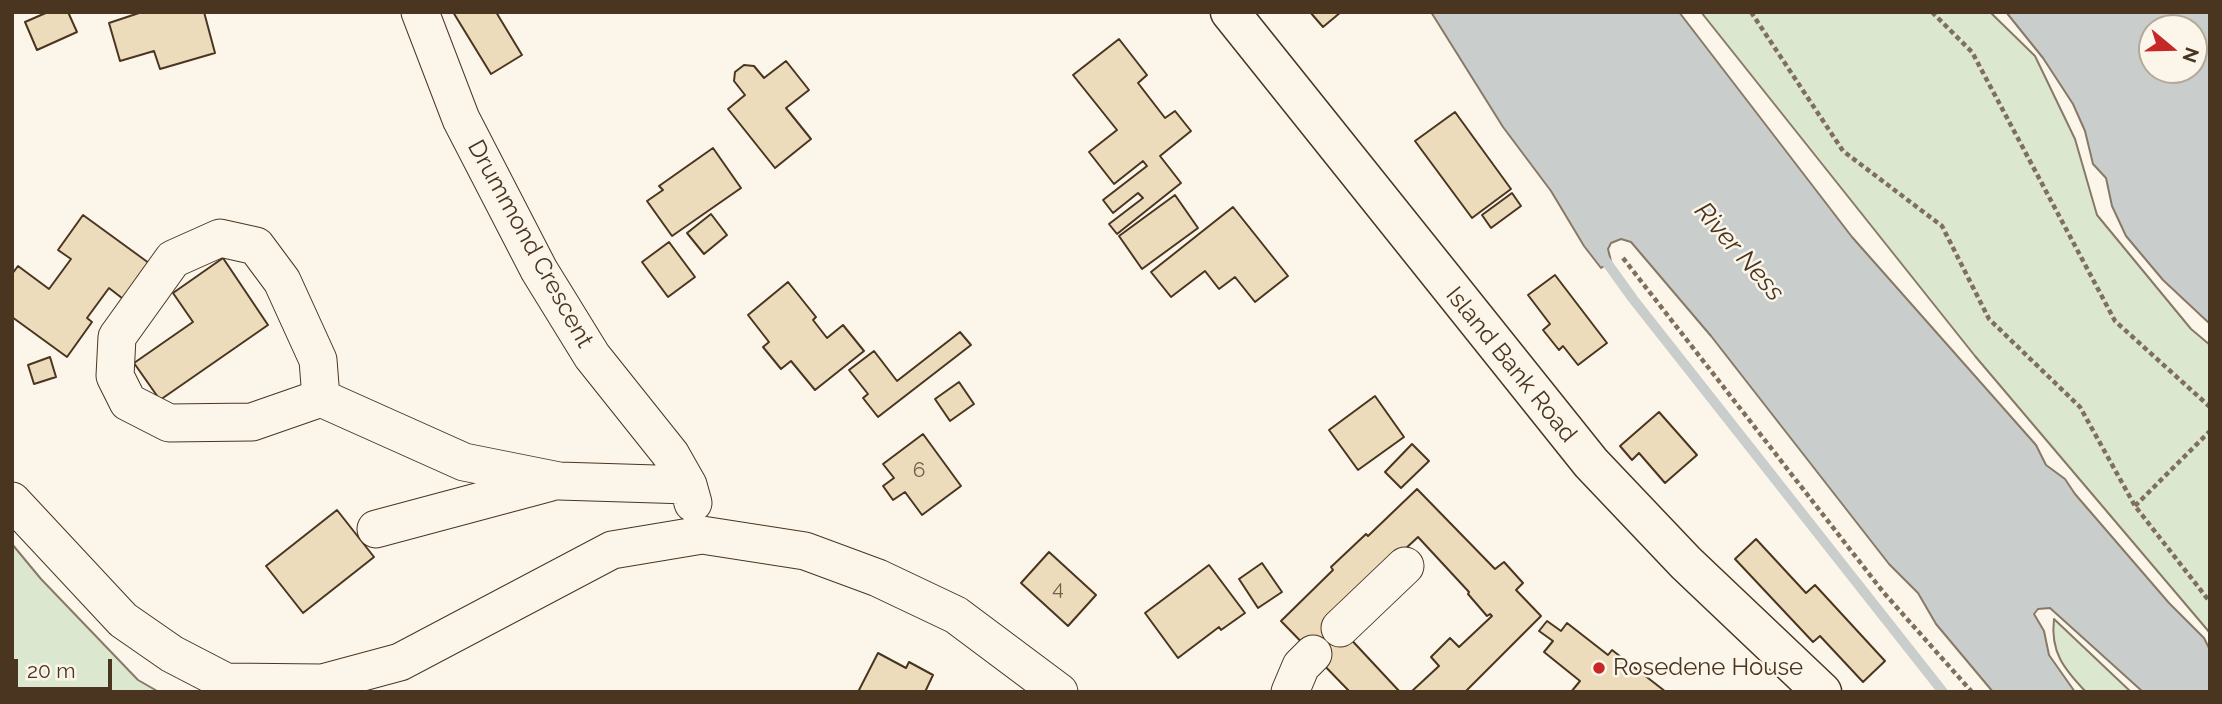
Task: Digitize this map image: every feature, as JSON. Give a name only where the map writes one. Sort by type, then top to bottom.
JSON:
[{"type":"main road","name":"Island Bank Road","points":[[1230,12],[1591,463],[1686,563],[1822,692]]},
{"type":"street","name":"Drummond Crescent","points":[[420,12],[461,119],[539,270],[592,356],[671,455],[688,485],[702,535]]},
{"type":"street","points":[[321,398],[318,360],[282,281],[256,247],[220,238],[173,259],[117,337],[115,376],[128,402],[169,423],[252,422],[321,398],[464,462],[559,481],[688,485]]},
{"type":"street","points":[[376,528],[559,481]]},
{"type":"street","points":[[12,501],[123,620],[227,687],[323,683],[400,662],[612,550],[702,535],[805,551],[878,579],[956,615],[1059,692]]},
{"type":"street","points":[[1340,628],[1405,566]]},
{"type":"street","points":[[1290,692],[1301,666],[1313,654]]},
{"type":"path","points":[[1751,12],[1843,151],[1942,226],[1989,319],[2080,407],[2134,506],[2210,602]]},
{"type":"path","points":[[1932,12],[1972,52],[2115,321],[2210,407]]},
{"type":"path","points":[[1623,258],[1884,593],[1972,692]]},
{"type":"path","points":[[2134,506],[2210,430]]},
{"type":"green space","points":[[1701,12],[1990,12],[2035,56],[2075,139],[2097,215],[2191,329],[2210,345],[2210,633],[1975,356]]},
{"type":"green space","points":[[12,544],[41,579],[138,680],[159,692],[12,692]]},
{"type":"green space","points":[[2054,619],[2131,692],[2086,692],[2060,659],[2054,641]]},
{"type":"water","name":"River Ness","points":[[1431,12],[1679,12],[1852,237],[2036,445],[2046,465],[2065,479],[2169,603],[2204,638],[2210,650],[2210,692],[2143,692],[2050,608],[2038,609],[2034,614],[2044,631],[2049,655],[2075,692],[1993,692],[1936,624],[1918,593],[1889,564],[1711,336],[1631,242],[1621,239],[1611,243],[1608,249],[1611,261],[1601,268],[1584,246],[1551,191],[1503,127]]},
{"type":"water","points":[[2006,12],[2210,12],[2210,324],[2163,280],[2126,236],[2112,206],[2106,178],[2093,164],[2085,131],[2073,104],[2043,58]]},
{"type":"building","points":[[48,12],[68,12],[77,32],[37,50],[25,22]]},
{"type":"building","points":[[142,12],[204,12],[215,53],[160,69],[154,51],[120,61],[109,23]]},
{"type":"building","points":[[453,12],[496,12],[522,55],[491,74]]},
{"type":"building","points":[[1310,12],[1341,12],[1323,27]]},
{"type":"building","points":[[1119,39],[1147,75],[1138,83],[1165,118],[1175,111],[1191,131],[1160,156],[1181,183],[1117,234],[1109,224],[1143,198],[1138,193],[1113,213],[1103,200],[1147,166],[1143,161],[1114,184],[1089,152],[1117,130],[1073,75]]},
{"type":"building","points":[[786,61],[809,90],[786,108],[811,139],[775,168],[728,109],[745,95],[734,81],[735,72],[744,65],[754,66],[764,78]]},
{"type":"building","points":[[1455,112],[1511,189],[1472,218],[1415,141]]},
{"type":"building","points":[[713,148],[741,188],[672,236],[647,201],[663,190],[659,186]]},
{"type":"building","points":[[1512,193],[1521,206],[1491,228],[1482,215]]},
{"type":"building","points":[[1175,195],[1198,228],[1142,269],[1119,236]]},
{"type":"building","points":[[1233,207],[1288,276],[1255,302],[1235,277],[1219,289],[1205,271],[1171,297],[1151,272]]},
{"type":"building","points":[[711,214],[727,235],[704,254],[687,233]]},
{"type":"building","points":[[83,215],[153,266],[127,302],[109,288],[87,318],[92,322],[67,357],[12,317],[12,274],[18,266],[49,289],[71,259],[58,250]]},
{"type":"building","points":[[669,242],[695,277],[668,297],[642,262]]},
{"type":"building","points":[[223,258],[268,325],[160,400],[134,363],[193,322],[173,293]]},
{"type":"building","points":[[1555,275],[1607,343],[1578,365],[1563,346],[1559,350],[1543,330],[1550,324],[1528,295]]},
{"type":"building","points":[[788,282],[816,317],[813,320],[827,338],[843,325],[864,351],[815,390],[791,361],[781,369],[763,347],[769,342],[748,315]]},
{"type":"building","points":[[960,332],[971,345],[878,417],[863,398],[868,394],[849,370],[874,351],[897,381]]},
{"type":"building","points":[[50,357],[56,377],[34,384],[28,365]]},
{"type":"building","points":[[959,382],[974,404],[950,421],[935,399]]},
{"type":"building","points":[[1375,396],[1404,437],[1358,470],[1329,430]]},
{"type":"building","points":[[1659,412],[1697,455],[1665,483],[1639,453],[1632,460],[1620,446]]},
{"type":"building","points":[[923,434],[961,486],[922,515],[905,492],[893,500],[883,486],[894,478],[883,464]]},
{"type":"building","points":[[1412,444],[1429,461],[1401,488],[1385,472]]},
{"type":"building","points":[[1417,489],[1495,569],[1504,562],[1523,583],[1516,590],[1541,616],[1465,692],[1411,692],[1439,666],[1431,657],[1450,638],[1459,647],[1492,616],[1487,616],[1469,592],[1418,537],[1331,618],[1400,692],[1350,692],[1281,621],[1333,570],[1331,567]]},
{"type":"building","points":[[337,510],[374,557],[303,613],[266,566]]},
{"type":"building","points":[[1756,539],[1806,593],[1815,585],[1885,661],[1863,682],[1820,636],[1813,642],[1735,559]]},
{"type":"building","points":[[1049,552],[1096,595],[1068,626],[1021,583]]},
{"type":"building","points":[[1262,563],[1282,592],[1258,608],[1239,579]]},
{"type":"building","points":[[1209,565],[1245,613],[1221,630],[1219,627],[1178,658],[1145,613]]},
{"type":"building","name":"Rosedene House","points":[[1547,621],[1561,631],[1567,623],[1608,655],[1612,650],[1666,692],[1571,692],[1580,681],[1544,652],[1553,641],[1539,631]]},
{"type":"building","points":[[878,653],[906,668],[909,662],[933,675],[925,692],[858,692]]},
{"type":"waterway","points":[[1600,253],[1633,299],[1943,692]]},
{"type":"place","name":"Rosedene House","points":[[1599,668]]}]
